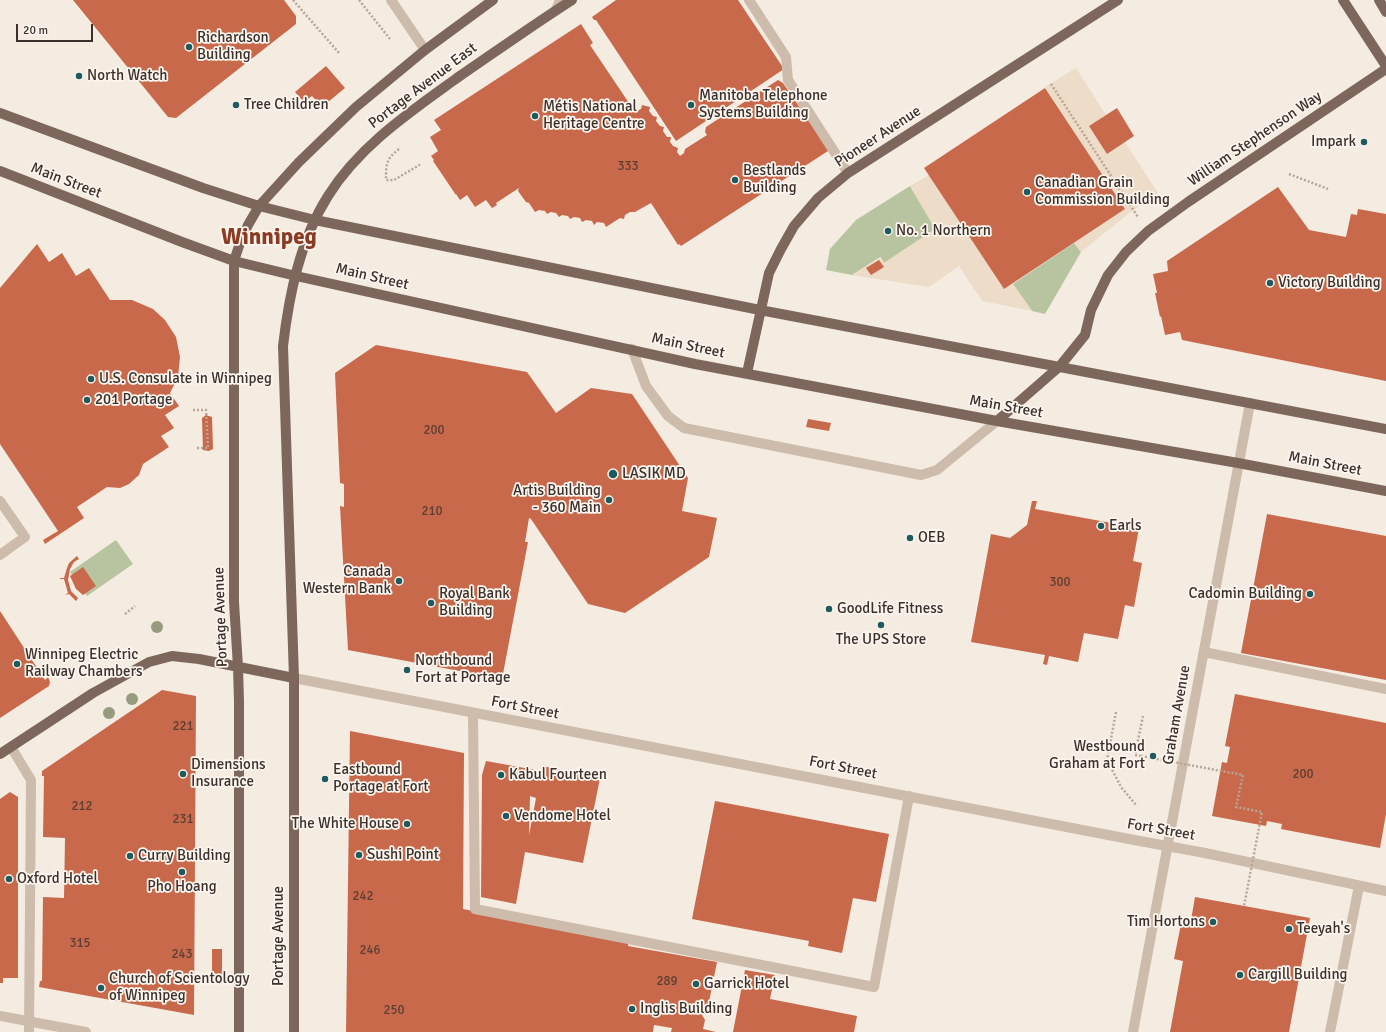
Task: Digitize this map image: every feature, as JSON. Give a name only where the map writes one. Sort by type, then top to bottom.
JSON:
[{"type":"main road","name":"Portage Avenue East","points":[[259,206],[299,162],[356,107],[425,50],[493,0]]},
{"type":"main road","name":"Portage Avenue East","points":[[315,220],[340,178],[387,130],[435,94],[572,0]]},
{"type":"main road","name":"Pioneer Avenue","points":[[747,373],[769,273],[780,249],[794,226],[818,198],[848,173],[1118,0]]},
{"type":"main road","points":[[1344,0],[1386,67]]},
{"type":"main road","points":[[1378,0],[1386,12]]},
{"type":"main road","name":"William Stephenson Way","points":[[997,421],[1060,366],[1085,335],[1091,310],[1108,275],[1126,252],[1148,231],[1386,67]]},
{"type":"main road","points":[[0,113],[203,188],[259,206],[315,220],[760,310],[1386,429]]},
{"type":"main road","name":"Main Street","points":[[0,171],[234,261],[296,276],[695,364],[997,421],[1238,463],[1386,491]]},
{"type":"main road","name":"Portage Avenue","points":[[239,1032],[238,667],[234,602],[234,261],[248,225],[259,206]]},
{"type":"main road","name":"Portage Avenue","points":[[294,1032],[294,678],[283,346],[287,310],[296,276],[315,220]]},
{"type":"main road","points":[[0,754],[93,693],[149,662],[172,656],[199,659],[294,678]]},
{"type":"street","points":[[391,0],[425,50]]},
{"type":"street","points":[[556,10],[560,0]]},
{"type":"street","points":[[749,0],[786,57],[788,80],[848,173]]},
{"type":"street","points":[[632,349],[646,386],[668,416],[684,428],[875,466],[921,475],[937,470],[997,421]]},
{"type":"street","name":"Graham Avenue","points":[[1133,1032],[1250,402]]},
{"type":"street","points":[[0,501],[25,537],[0,555]]},
{"type":"street","points":[[1204,652],[1386,689]]},
{"type":"street","name":"Fort Street","points":[[294,678],[1168,846],[1359,886],[1386,890]]},
{"type":"street","points":[[472,713],[475,909],[874,987],[909,796]]},
{"type":"street","points":[[10,747],[31,780],[29,1032]]},
{"type":"street","points":[[1330,1032],[1359,886]]},
{"type":"street","points":[[0,1016],[86,1032]]},
{"type":"path","points":[[293,0],[339,53]]},
{"type":"path","points":[[359,0],[390,39]]},
{"type":"path","points":[[1051,84],[1148,231]]},
{"type":"path","points":[[309,106],[316,100]]},
{"type":"path","points":[[399,149],[393,153],[387,162],[386,180],[394,180],[420,164]]},
{"type":"path","points":[[1289,174],[1328,188]]},
{"type":"path","points":[[193,410],[206,410],[208,448],[196,448]]},
{"type":"path","points":[[125,614],[135,606]]},
{"type":"path","points":[[1116,712],[1107,760],[1121,787],[1136,805]]},
{"type":"path","points":[[1143,716],[1135,755],[1243,775],[1236,807],[1262,812],[1244,906]]},
{"type":"green space","points":[[910,186],[936,229],[884,263],[880,257],[852,275],[826,270],[830,249],[856,220]]},
{"type":"green space","points":[[1074,243],[1081,252],[1045,314],[1032,311],[1013,284]]},
{"type":"green space","points":[[116,540],[133,564],[87,596],[70,572]]},
{"type":"shaded area","points":[[1076,68],[1106,115],[1089,126],[1107,153],[1125,142],[1158,193],[1128,214],[1081,252],[1074,243],[1125,209],[1045,87]]},
{"type":"shaded area","points":[[929,175],[1004,289],[1013,284],[1032,311],[982,301],[959,266],[929,287],[852,275],[881,257],[884,263],[935,229],[910,186]]},
{"type":"building","name":"Richardson Building","points":[[73,0],[284,0],[296,16],[296,24],[176,118],[168,117]]},
{"type":"building","name":"Manitoba Telephone Systems Building","points":[[616,0],[738,0],[784,69],[676,141],[596,20],[592,17]]},
{"type":"building","points":[[581,24],[593,43],[590,45],[635,112],[641,109],[642,105],[650,107],[649,111],[653,116],[657,117],[656,121],[660,126],[664,127],[663,131],[667,137],[671,137],[670,142],[673,146],[678,148],[677,152],[680,156],[684,153],[685,149],[707,135],[705,132],[706,127],[778,80],[783,83],[828,151],[681,246],[679,244],[678,245],[651,203],[635,212],[630,212],[625,215],[624,219],[620,218],[606,227],[604,223],[597,222],[594,225],[592,221],[586,220],[582,222],[580,218],[574,217],[570,219],[568,216],[562,215],[559,217],[556,213],[551,212],[547,214],[545,211],[539,210],[535,212],[518,191],[519,188],[496,203],[497,205],[492,208],[486,200],[475,207],[467,195],[460,200],[431,156],[438,151],[430,137],[441,130],[434,120]]},
{"type":"building","points":[[326,66],[345,88],[322,107],[312,96],[304,102],[295,92]]},
{"type":"building","name":"Canadian Grain Commission Building","points":[[1045,88],[1125,209],[1004,289],[924,168]]},
{"type":"building","points":[[1117,108],[1134,136],[1107,154],[1089,126]]},
{"type":"building","name":"Victory Building","points":[[1278,187],[1309,230],[1346,237],[1351,214],[1357,215],[1358,209],[1386,214],[1386,381],[1182,340],[1180,332],[1165,335],[1155,293],[1157,293],[1153,274],[1168,271],[1167,261]]},
{"type":"building","name":"201 Portage","points":[[37,244],[49,262],[62,253],[76,276],[89,268],[110,300],[132,300],[153,309],[165,320],[176,337],[180,357],[178,377],[170,393],[179,406],[165,415],[174,428],[161,436],[169,447],[143,464],[139,475],[129,484],[120,488],[107,487],[77,507],[84,518],[45,544],[43,540],[58,531],[0,444],[0,288]]},
{"type":"building","points":[[879,260],[884,267],[871,275],[866,268]]},
{"type":"building","points":[[376,345],[527,372],[556,413],[591,388],[632,394],[688,478],[682,511],[717,518],[709,557],[625,613],[588,604],[529,518],[525,542],[528,542],[502,679],[348,650],[340,506],[344,507],[344,484],[340,483],[335,373]]},
{"type":"building","points":[[206,415],[212,417],[213,449],[209,451],[203,450],[202,418]]},
{"type":"building","points":[[808,419],[831,423],[829,431],[806,427]]},
{"type":"building","points":[[1032,501],[1037,501],[1035,509],[1139,528],[1133,561],[1142,563],[1134,607],[1125,605],[1118,639],[1084,633],[1078,662],[1049,656],[1047,665],[1043,664],[1045,655],[971,642],[991,534],[1010,538],[1027,525]]},
{"type":"building","name":"Cadomin Building","points":[[1267,514],[1386,536],[1386,680],[1241,653]]},
{"type":"building","points":[[77,556],[79,559],[74,562],[70,569],[68,580],[71,591],[78,598],[76,601],[69,594],[65,595],[68,593],[64,579],[60,578],[64,578],[69,563]]},
{"type":"building","points":[[83,567],[96,586],[83,595],[76,589],[70,576]]},
{"type":"building","name":"Winnipeg Electric Railway Chambers","points":[[0,611],[45,680],[48,677],[50,682],[49,686],[0,718]]},
{"type":"building","name":"Curry Building","points":[[162,690],[196,696],[194,1015],[39,987],[40,981],[42,981],[43,897],[64,898],[65,838],[43,837],[44,776],[42,776],[42,771]]},
{"type":"building","points":[[1235,694],[1386,723],[1386,814],[1380,848],[1281,829],[1282,824],[1267,821],[1266,826],[1212,816],[1222,762],[1227,763],[1230,747],[1225,746]]},
{"type":"building","points":[[350,731],[464,753],[463,909],[629,941],[628,946],[717,962],[707,1012],[702,1015],[705,1020],[703,1029],[716,1032],[671,1032],[672,1028],[654,1025],[653,1032],[346,1032]]},
{"type":"building","points":[[486,761],[541,771],[542,766],[600,778],[583,863],[525,852],[516,904],[481,897],[482,775]],"holes":[[[530,796],[536,798],[529,835]]]},
{"type":"building","name":"Oxford Hotel","points":[[10,792],[18,797],[18,978],[3,978],[3,983],[0,983],[0,799]]},
{"type":"building","points":[[715,801],[889,834],[876,902],[853,898],[842,953],[808,946],[809,941],[692,919]]},
{"type":"building","name":"Cargill Building","points":[[1195,897],[1310,918],[1289,1032],[1170,1032],[1183,961],[1174,959],[1181,924],[1190,926]]},
{"type":"building","points":[[212,949],[222,949],[222,984],[212,984]]},
{"type":"building","points":[[745,970],[775,975],[770,999],[857,1016],[854,1032],[733,1032]]},
{"type":"place","name":"Richardson Building","points":[[189,47]]},
{"type":"place","name":"North Watch","points":[[79,76]]},
{"type":"place","name":"Tree Children","points":[[236,105]]},
{"type":"place","name":"Manitoba Telephone Systems Building","points":[[691,105]]},
{"type":"place","name":"Métis National Heritage Centre","points":[[535,116]]},
{"type":"place","name":"Impark","points":[[1364,142]]},
{"type":"place","name":"Bestlands Building","points":[[735,180]]},
{"type":"place","name":"Canadian Grain Commission Building","points":[[1027,192]]},
{"type":"place","name":"No. 1 Northern","points":[[888,231]]},
{"type":"place","name":"Victory Building","points":[[1270,283]]},
{"type":"place","name":"U.S. Consulate in Winnipeg","points":[[91,379]]},
{"type":"place","name":"201 Portage","points":[[87,400]]},
{"type":"place","name":"LASIK MD","points":[[613,474]]},
{"type":"place","name":"Artis Building - 360 Main","points":[[609,500]]},
{"type":"place","name":"Earls","points":[[1101,526]]},
{"type":"place","name":"OEB","points":[[910,538]]},
{"type":"place","name":"Canada Western Bank","points":[[399,581]]},
{"type":"place","name":"Cadomin Building","points":[[1310,594]]},
{"type":"place","name":"Royal Bank Building","points":[[431,603]]},
{"type":"place","name":"GoodLife Fitness","points":[[829,609]]},
{"type":"place","name":"The UPS Store","points":[[881,625]]},
{"type":"place","name":"Winnipeg Electric Railway Chambers","points":[[17,664]]},
{"type":"place","name":"Northbound Fort at Portage","points":[[407,670]]},
{"type":"place","name":"Westbound Graham at Fort","points":[[1153,756]]},
{"type":"place","name":"Dimensions Insurance","points":[[183,774]]},
{"type":"place","name":"Kabul Fourteen","points":[[501,775]]},
{"type":"place","name":"Eastbound Portage at Fort","points":[[325,779]]},
{"type":"place","name":"Vendome Hotel","points":[[506,816]]},
{"type":"place","name":"The White House","points":[[407,824]]},
{"type":"place","name":"Sushi Point","points":[[359,855]]},
{"type":"place","name":"Curry Building","points":[[130,856]]},
{"type":"place","name":"Pho Hoang","points":[[182,872]]},
{"type":"place","name":"Oxford Hotel","points":[[9,879]]},
{"type":"place","name":"Tim Hortons","points":[[1213,922]]},
{"type":"place","name":"Teeyah's","points":[[1289,929]]},
{"type":"place","name":"Cargill Building","points":[[1240,975]]},
{"type":"place","name":"Garrick Hotel","points":[[696,984]]},
{"type":"place","name":"Church of Scientology of Winnipeg","points":[[101,988]]},
{"type":"place","name":"Inglis Building","points":[[632,1009]]},
{"type":"district","name":"Winnipeg","points":[[269,238]]}]
